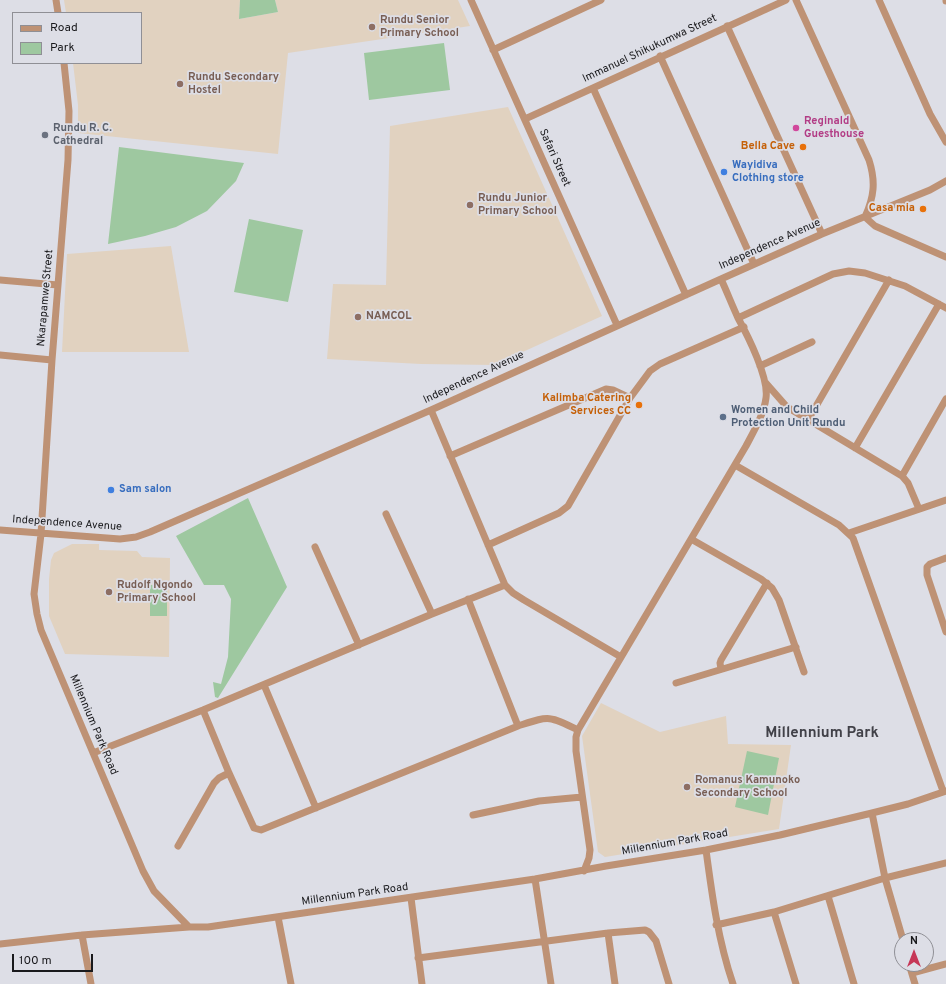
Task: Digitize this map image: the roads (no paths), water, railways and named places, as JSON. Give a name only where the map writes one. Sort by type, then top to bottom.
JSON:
[{"type":"street","points":[[56,0],[58,12]]},
{"type":"street","name":"Safari Street","points":[[471,0],[617,325]]},
{"type":"street","points":[[493,50],[601,0]]},
{"type":"street","name":"Immanuel Shikukumwa Street","points":[[525,119],[660,56],[786,0]]},
{"type":"street","points":[[796,0],[869,160],[873,174],[873,189],[871,204],[865,217],[875,226],[946,257]]},
{"type":"street","points":[[879,0],[930,114],[946,142]]},
{"type":"street","points":[[727,26],[822,234]]},
{"type":"street","points":[[660,56],[754,264]]},
{"type":"street","name":"Nkarapamwe Street","points":[[41,534],[52,360],[69,135],[64,64]]},
{"type":"street","points":[[593,88],[686,295]]},
{"type":"street","name":"Independence Avenue","points":[[0,530],[120,539],[136,537],[150,532],[241,494],[754,264],[822,234],[930,190],[946,181]]},
{"type":"street","points":[[738,318],[833,274],[857,271],[905,286],[946,308]]},
{"type":"street","points":[[584,871],[589,858],[590,850],[575,744],[578,730],[746,446],[763,410],[766,397],[765,382],[760,366],[744,327],[738,318],[721,279]]},
{"type":"street","points":[[0,280],[58,285]]},
{"type":"street","points":[[808,420],[888,280]]},
{"type":"street","points":[[855,448],[939,304]]},
{"type":"street","points":[[488,544],[559,513],[568,506],[630,398],[646,376],[655,367],[744,327]]},
{"type":"street","points":[[760,366],[812,342]]},
{"type":"street","points":[[0,355],[52,360]]},
{"type":"street","points":[[765,382],[787,407],[902,476],[908,483],[919,509]]},
{"type":"street","points":[[450,456],[606,389],[614,390],[630,398]]},
{"type":"street","points":[[902,476],[946,399]]},
{"type":"street","points":[[431,410],[505,585],[513,593],[524,600],[621,657]]},
{"type":"street","points":[[939,412],[946,416]]},
{"type":"street","points":[[735,465],[839,525],[849,533],[855,543],[944,791]]},
{"type":"street","points":[[849,533],[946,500]]},
{"type":"street","points":[[386,514],[432,614]]},
{"type":"street","name":"Millennium Park Road","points":[[41,534],[34,594],[40,630],[149,883],[161,899],[189,927],[208,927],[410,898],[536,879],[706,850],[780,835],[872,813],[922,800],[944,791]]},
{"type":"street","points":[[691,539],[767,582],[780,600],[804,672]]},
{"type":"street","points":[[315,547],[359,645]]},
{"type":"street","points":[[946,558],[930,564],[926,571],[946,632]]},
{"type":"street","points":[[721,670],[721,660],[767,582]]},
{"type":"street","points":[[93,753],[203,710],[468,599],[505,585]]},
{"type":"street","points":[[468,599],[518,726]]},
{"type":"street","points":[[676,683],[796,647]]},
{"type":"street","points":[[264,685],[316,808]]},
{"type":"street","points":[[203,710],[254,828],[258,830],[264,830],[518,726],[539,719],[548,718],[557,720],[578,730]]},
{"type":"street","points":[[178,846],[214,783],[229,773]]},
{"type":"street","points":[[473,815],[539,801],[582,797]]},
{"type":"street","points":[[872,813],[886,878],[901,932]]},
{"type":"street","points":[[706,850],[716,924],[726,964],[733,984]]},
{"type":"street","points":[[716,924],[774,912],[886,878],[946,863]]},
{"type":"street","points":[[536,879],[551,984]]},
{"type":"street","points":[[828,896],[854,984]]},
{"type":"street","points":[[410,898],[422,984]]},
{"type":"street","points":[[774,912],[796,984]]},
{"type":"street","points":[[278,917],[291,984]]},
{"type":"street","points":[[0,944],[82,935],[189,927]]},
{"type":"street","points":[[418,958],[639,930],[649,932],[656,941],[669,984]]},
{"type":"street","points":[[608,933],[615,984]]},
{"type":"street","points":[[82,935],[91,984]]},
{"type":"street","points":[[915,984],[912,973],[946,964]]},
{"type":"place","name":"Rundu Senior Primary School","points":[[372,27]]},
{"type":"place","name":"Rundu Secondary Hostel","points":[[180,84]]},
{"type":"place","name":"Reginald Guesthouse","points":[[796,128]]},
{"type":"place","name":"Rundu R. C. Cathedral","points":[[45,135]]},
{"type":"place","name":"Bella Cave","points":[[803,147]]},
{"type":"place","name":"Wayidiva Clothing store","points":[[724,172]]},
{"type":"place","name":"Rundu Junior Primary School","points":[[470,205]]},
{"type":"place","name":"Casa mia","points":[[923,209]]},
{"type":"place","name":"NAMCOL","points":[[358,317]]},
{"type":"place","name":"Kalimba Catering Services CC","points":[[639,405]]},
{"type":"place","name":"Women and Child Protection Unit Rundu","points":[[723,417]]},
{"type":"place","name":"Sam salon","points":[[111,490]]},
{"type":"place","name":"Rudolf Ngondo Primary School","points":[[109,592]]},
{"type":"place","name":"Romanus Kamunoko Secondary School","points":[[687,787]]},
{"type":"district","name":"Millennium Park","points":[[822,734]]}]
